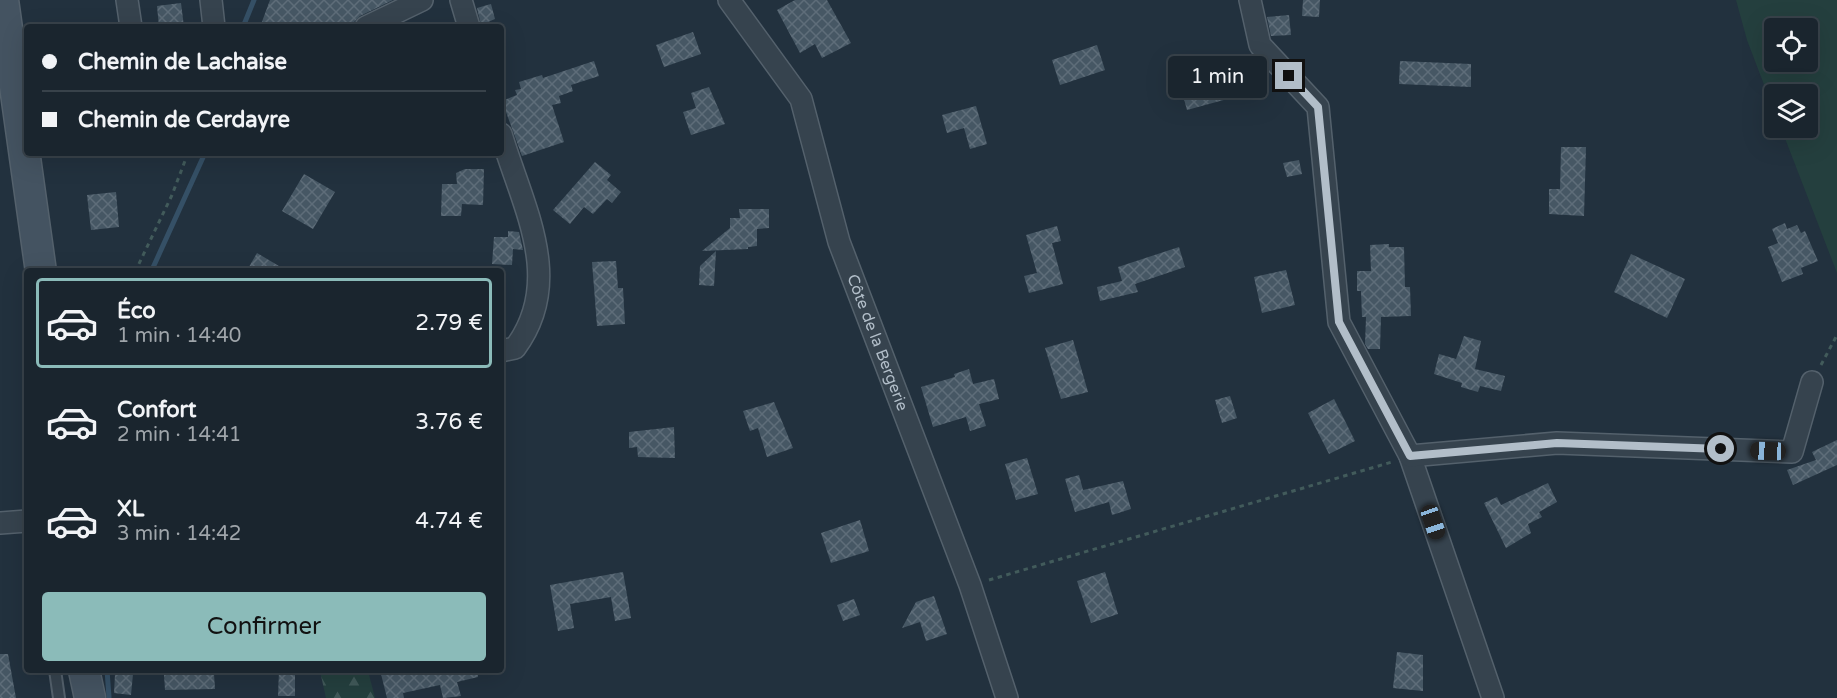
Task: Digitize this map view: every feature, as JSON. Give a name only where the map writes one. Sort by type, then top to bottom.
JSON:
[{"type":"street","points":[[3,0],[24,150]]},
{"type":"street","points":[[127,0],[131,24]]},
{"type":"street","points":[[211,0],[214,24]]},
{"type":"street","points":[[372,24],[422,0]]},
{"type":"street","points":[[461,0],[468,24]]},
{"type":"street","name":"Côte de la Bergerie","points":[[729,0],[801,99],[839,242],[970,585],[1008,698]]},
{"type":"street","points":[[1250,0],[1260,45],[1318,107],[1339,322],[1410,456],[1493,698]]},
{"type":"street","points":[[504,143],[539,253],[540,275],[529,330],[516,348],[504,350]]},
{"type":"street","points":[[25,156],[40,268]]},
{"type":"street","points":[[1410,456],[1557,443],[1792,452],[1812,382]]},
{"type":"street","points":[[0,523],[24,521]]},
{"type":"street","points":[[85,673],[90,698]]},
{"type":"lane","points":[[55,673],[59,698]]},
{"type":"path","points":[[137,268],[172,195],[187,156]]},
{"type":"path","points":[[1812,382],[1837,335]]},
{"type":"path","points":[[970,585],[1410,456]]},
{"type":"green space","points":[[1736,0],[1837,0],[1837,273],[1785,138],[1818,138],[1818,84],[1764,85],[1747,40]]},
{"type":"green space","points":[[320,673],[369,673],[375,698],[326,698]]},
{"type":"building","points":[[270,0],[393,0],[360,16],[352,24],[261,24]]},
{"type":"building","points":[[795,0],[827,0],[851,43],[822,58],[815,44],[800,53],[777,10]]},
{"type":"building","points":[[1303,0],[1320,0],[1319,17],[1302,16]]},
{"type":"building","points":[[181,3],[184,24],[159,24],[157,6]]},
{"type":"building","points":[[491,4],[495,19],[481,24],[477,8]]},
{"type":"building","points":[[1289,15],[1291,35],[1271,36],[1267,17]]},
{"type":"building","points":[[693,32],[701,54],[664,67],[656,45]]},
{"type":"building","points":[[1097,45],[1105,70],[1060,85],[1052,60]]},
{"type":"building","points":[[594,61],[599,76],[571,85],[573,91],[559,96],[561,103],[552,105],[564,142],[522,156],[504,106],[504,100],[517,95],[515,90],[521,89],[519,82],[542,75],[543,78]]},
{"type":"building","points":[[1400,61],[1471,64],[1471,87],[1399,84]]},
{"type":"building","points":[[1233,65],[1242,95],[1187,110],[1180,85],[1220,74],[1219,69]]},
{"type":"building","points":[[709,87],[725,124],[691,135],[683,112],[696,108],[691,93]]},
{"type":"building","points":[[976,106],[987,144],[970,149],[964,128],[947,133],[942,115]]},
{"type":"building","points":[[1561,147],[1586,147],[1584,216],[1549,214],[1549,189],[1560,189]]},
{"type":"building","points":[[1299,160],[1302,174],[1287,177],[1283,163]]},
{"type":"building","points":[[595,162],[611,175],[607,180],[621,192],[612,203],[607,199],[593,214],[584,207],[570,224],[553,210]]},
{"type":"building","points":[[465,169],[484,169],[483,205],[462,204],[461,216],[441,216],[442,184],[457,184],[456,173]]},
{"type":"building","points":[[304,174],[335,192],[313,229],[282,211]]},
{"type":"building","points":[[116,192],[119,227],[91,230],[87,195]]},
{"type":"building","points":[[739,209],[769,209],[769,228],[757,229],[757,246],[748,247],[748,249],[702,251],[730,228],[730,218],[740,218]]},
{"type":"building","points":[[1785,223],[1787,229],[1797,225],[1801,233],[1805,231],[1818,261],[1801,268],[1803,274],[1782,282],[1768,247],[1778,243],[1772,229]]},
{"type":"building","points":[[1057,226],[1061,241],[1052,243],[1063,284],[1029,293],[1024,276],[1037,273],[1026,235]]},
{"type":"building","points":[[508,231],[519,232],[523,250],[513,249],[512,265],[492,264],[494,237],[508,237]]},
{"type":"building","points":[[1389,244],[1389,247],[1404,247],[1405,287],[1410,287],[1411,316],[1381,317],[1380,349],[1368,349],[1365,344],[1366,317],[1362,317],[1361,291],[1357,291],[1357,271],[1371,271],[1370,245]]},
{"type":"building","points":[[1179,247],[1185,267],[1135,284],[1138,292],[1100,301],[1097,287],[1122,281],[1118,267]]},
{"type":"building","points":[[716,251],[714,286],[699,285],[700,266]]},
{"type":"building","points":[[257,253],[282,268],[248,268]]},
{"type":"building","points":[[1631,254],[1685,279],[1667,318],[1614,292]]},
{"type":"building","points":[[616,261],[618,288],[623,288],[625,324],[597,326],[592,262]]},
{"type":"building","points":[[1286,270],[1295,305],[1262,313],[1254,277]]},
{"type":"building","points":[[1464,336],[1481,341],[1475,369],[1505,376],[1501,391],[1480,386],[1478,392],[1461,387],[1462,383],[1434,374],[1439,354],[1456,359]]},
{"type":"building","points":[[1073,340],[1088,392],[1061,399],[1045,348]]},
{"type":"building","points":[[969,369],[973,384],[994,379],[999,399],[979,404],[986,426],[970,431],[966,417],[933,427],[921,387],[955,377],[954,374]]},
{"type":"building","points":[[1230,396],[1237,418],[1222,423],[1215,400]]},
{"type":"building","points":[[1334,399],[1355,441],[1329,454],[1308,413]]},
{"type":"building","points":[[774,402],[793,448],[767,457],[758,428],[750,431],[743,411]]},
{"type":"building","points":[[674,427],[675,458],[638,457],[637,447],[629,448],[629,432]]},
{"type":"building","points":[[1837,440],[1837,465],[1793,485],[1787,470],[1816,460],[1812,452]]},
{"type":"building","points":[[1027,458],[1038,494],[1016,500],[1005,464]]},
{"type":"building","points":[[1079,475],[1083,490],[1123,481],[1131,509],[1112,515],[1109,502],[1075,512],[1065,479]]},
{"type":"building","points":[[1548,483],[1557,502],[1539,512],[1542,517],[1528,524],[1531,533],[1506,548],[1484,503],[1497,497],[1501,505]]},
{"type":"building","points":[[860,520],[869,551],[831,563],[821,533]]},
{"type":"building","points":[[623,572],[631,618],[615,621],[611,597],[570,604],[574,628],[558,631],[550,585]]},
{"type":"building","points":[[1105,572],[1118,614],[1091,623],[1077,581]]},
{"type":"building","points":[[934,596],[947,634],[926,641],[920,622],[902,628],[916,602]]},
{"type":"building","points":[[854,599],[860,615],[843,621],[837,605]]},
{"type":"building","points":[[1397,652],[1423,655],[1423,691],[1393,688]]},
{"type":"building","points":[[0,654],[8,654],[16,698],[0,698]]},
{"type":"building","points":[[172,673],[214,674],[215,689],[165,690],[164,675],[172,675]]},
{"type":"building","points":[[279,673],[295,673],[295,696],[278,696]]},
{"type":"building","points":[[381,673],[478,673],[478,677],[457,682],[461,696],[443,698],[440,685],[403,693],[404,698],[387,698]]},
{"type":"building","points":[[115,674],[133,674],[131,695],[114,693]]},
{"type":"waterway","points":[[244,24],[254,0]]},
{"type":"waterway","points":[[153,268],[204,156]]},
{"type":"waterway","points":[[107,673],[109,697]]},
{"type":"route","points":[[1289,76],[1318,107],[1339,322],[1410,456],[1557,443],[1721,449]]}]
